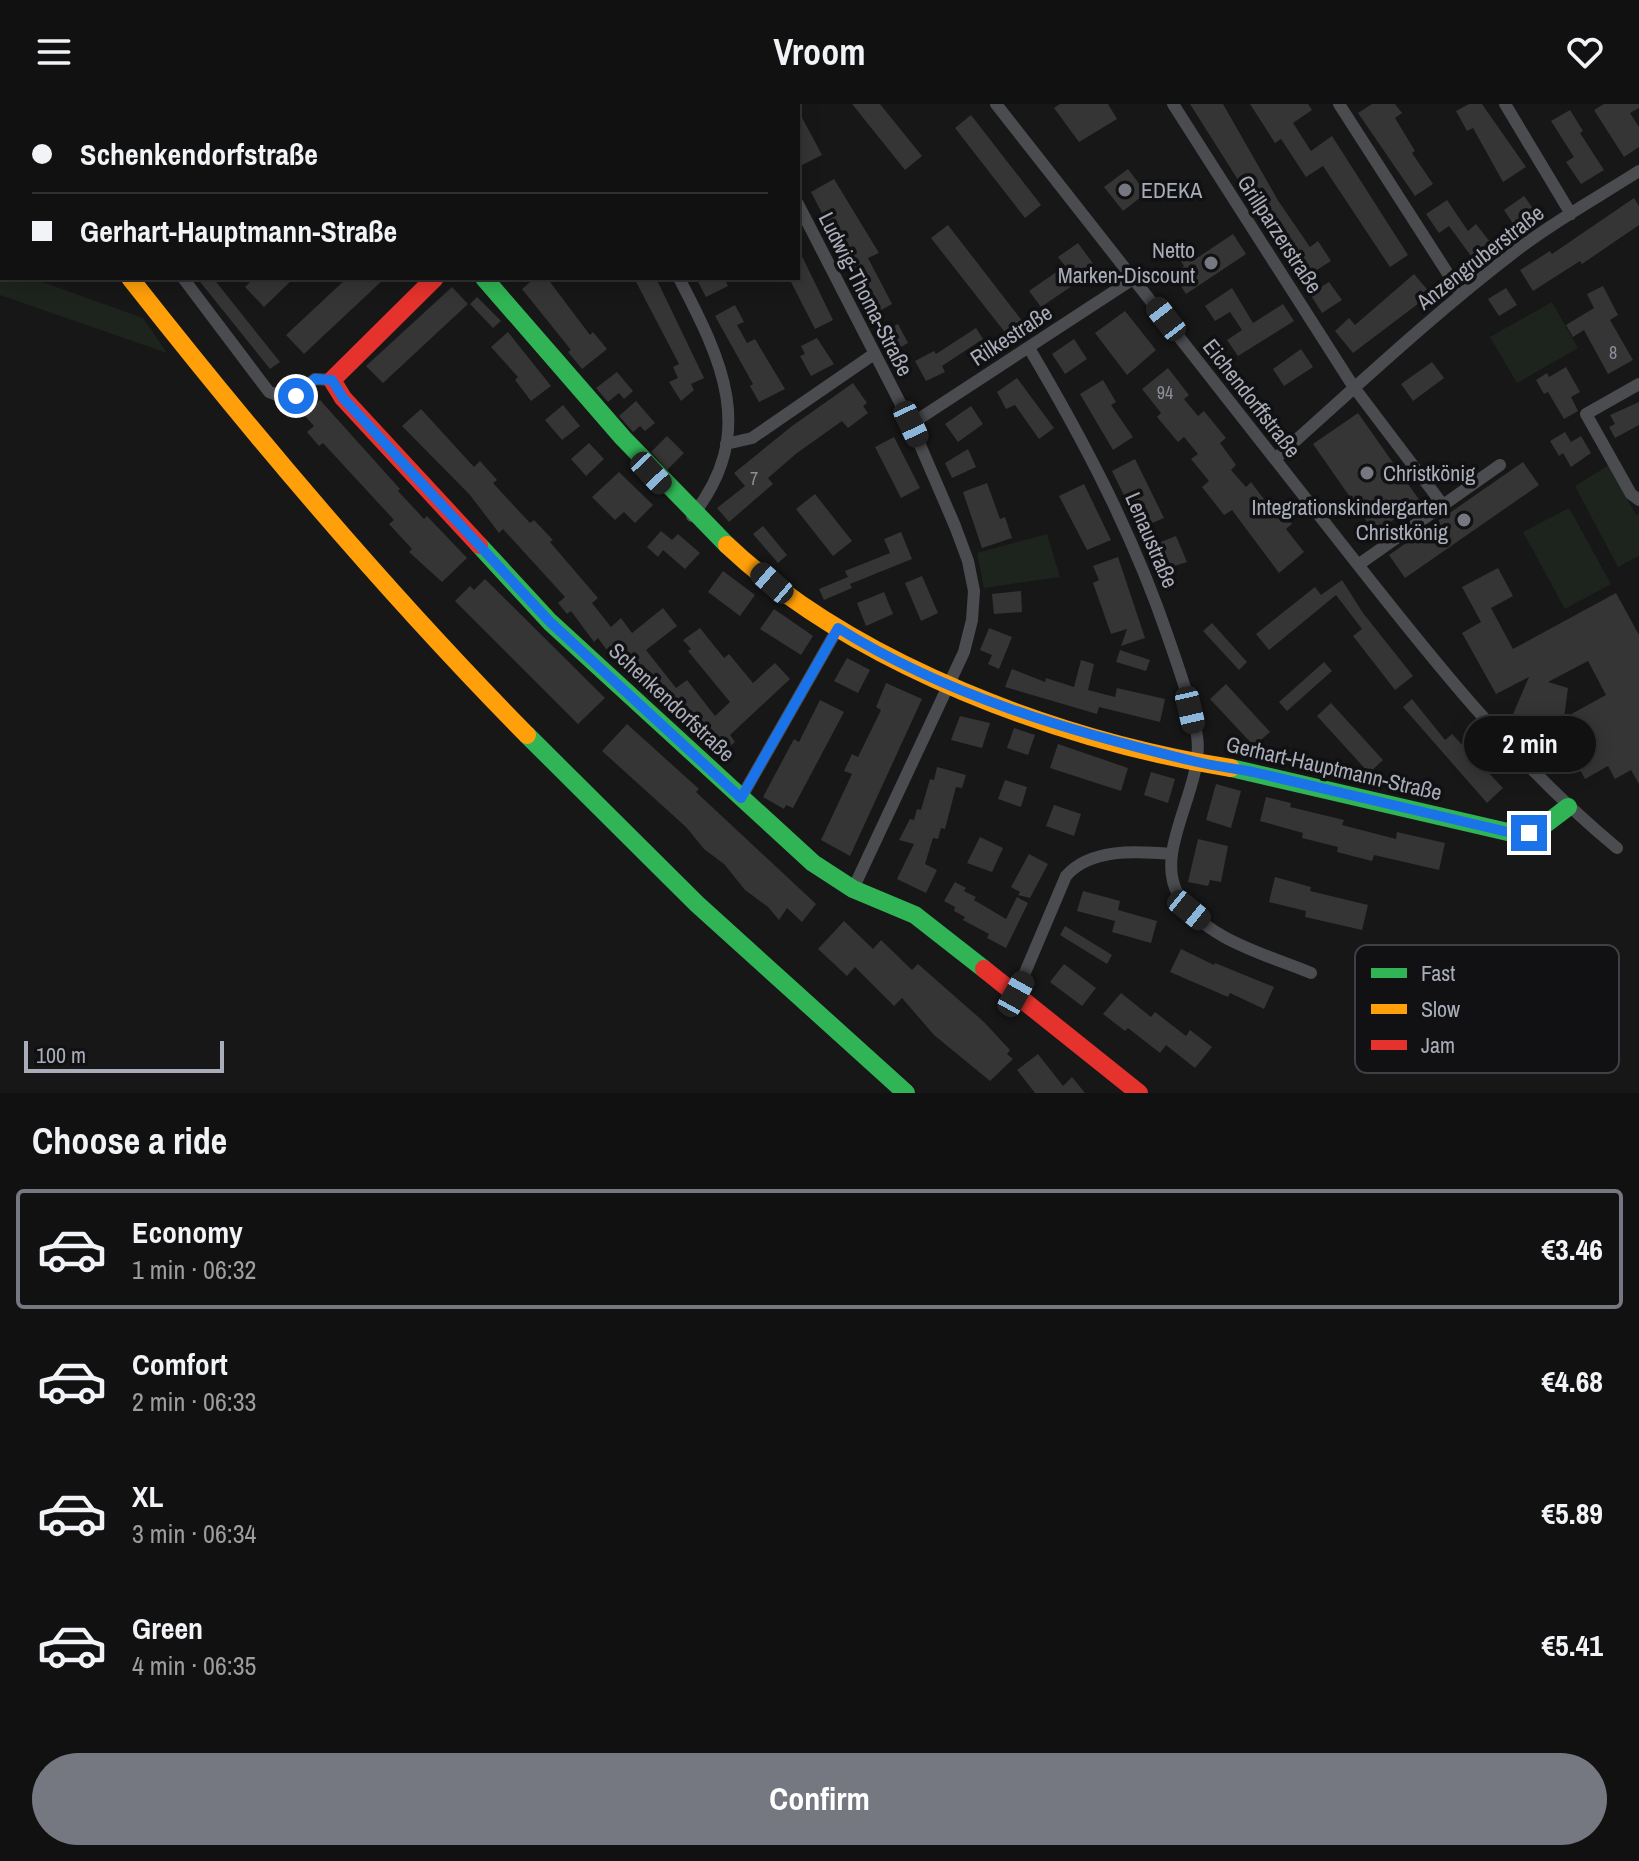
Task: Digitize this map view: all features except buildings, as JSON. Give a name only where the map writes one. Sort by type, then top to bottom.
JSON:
[{"type":"street","name":"Grillparzerstraße","points":[[1173,104],[1353,386]]},
{"type":"street","points":[[1339,104],[1461,294]]},
{"type":"street","points":[[1505,104],[1571,214]]},
{"type":"street","name":"Eichendorffstraße","points":[[1003,107],[1133,279],[1492,730],[1568,807],[1617,848]]},
{"type":"street","name":"Anzengruberstraße","points":[[1275,459],[1353,386],[1461,294],[1523,245],[1639,171]]},
{"type":"street","name":"Ludwig-Thoma-Straße","points":[[800,208],[938,481],[972,575],[974,606],[970,629],[949,683],[853,889]]},
{"type":"street","name":"Rilkestraße","points":[[911,424],[1133,279]]},
{"type":"street","points":[[132,280],[300,490],[460,666],[701,906],[906,1093]]},
{"type":"street","points":[[185,280],[269,392],[289,399],[315,379],[332,380],[433,280]]},
{"type":"street","name":"Gerhart-Hauptmann-Straße","points":[[486,280],[595,411],[692,516],[777,587],[874,650],[1024,714],[1196,762],[1250,771],[1512,833],[1541,829],[1568,807]]},
{"type":"street","points":[[680,280],[721,366],[729,405],[726,444],[703,503],[692,516]]},
{"type":"street","name":"Lenaustraße","points":[[1029,348],[1095,461],[1142,564],[1183,682],[1197,739],[1196,762],[1172,854]]},
{"type":"street","points":[[726,444],[752,438],[874,354]]},
{"type":"street","name":"Schenkendorfstraße","points":[[332,380],[343,398],[550,622],[813,863],[853,889],[915,915],[1139,1093]]},
{"type":"street","points":[[1639,384],[1586,414],[1631,494],[1639,500]]},
{"type":"street","points":[[1353,386],[1443,505]]},
{"type":"street","points":[[1358,565],[1500,465]]},
{"type":"street","points":[[741,798],[838,628]]},
{"type":"street","points":[[1016,994],[1066,876],[1078,863],[1106,855],[1172,854],[1173,885],[1189,910],[1239,943],[1311,973]]},
{"type":"shaded area","points":[[0,280],[37,280],[143,318],[167,353],[0,295]]},
{"type":"shaded area","points":[[1552,302],[1578,348],[1517,383],[1490,337]]},
{"type":"shaded area","points":[[1609,465],[1636,515],[1639,514],[1639,556],[1618,567],[1575,486]]},
{"type":"shaded area","points":[[1569,508],[1611,584],[1565,609],[1523,532]]},
{"type":"shaded area","points":[[1047,534],[1060,577],[984,588],[977,553]]},
{"type":"traffic: fast","points":[[486,280],[623,438],[727,545]]},
{"type":"traffic: fast","points":[[479,545],[550,622],[813,863],[853,889],[915,915],[984,969]]},
{"type":"traffic: fast","points":[[527,735],[697,904],[906,1093]]},
{"type":"traffic: fast","points":[[1231,768],[1512,833],[1543,826],[1568,807]]},
{"type":"traffic: slow","points":[[132,280],[322,512],[474,681],[527,735]]},
{"type":"traffic: slow","points":[[727,545],[778,588],[835,627],[897,661],[963,691],[1098,739],[1231,768]]},
{"type":"traffic: jam","points":[[433,280],[332,380],[343,398],[479,545]]},
{"type":"traffic: jam","points":[[984,969],[1139,1093]]},
{"type":"place","name":"EDEKA","points":[[1125,190]]},
{"type":"place","name":"Netto Marken-Discount","points":[[1211,263]]},
{"type":"place","name":"Christkönig","points":[[1367,473]]},
{"type":"place","name":"Integrationskindergarten Christkönig","points":[[1464,520]]},
{"type":"route","points":[[296,396],[315,379],[332,380],[343,398],[550,622],[741,798],[838,628],[874,650],[949,683],[1024,714],[1080,732],[1196,762],[1250,771],[1512,833],[1529,833]]}]
